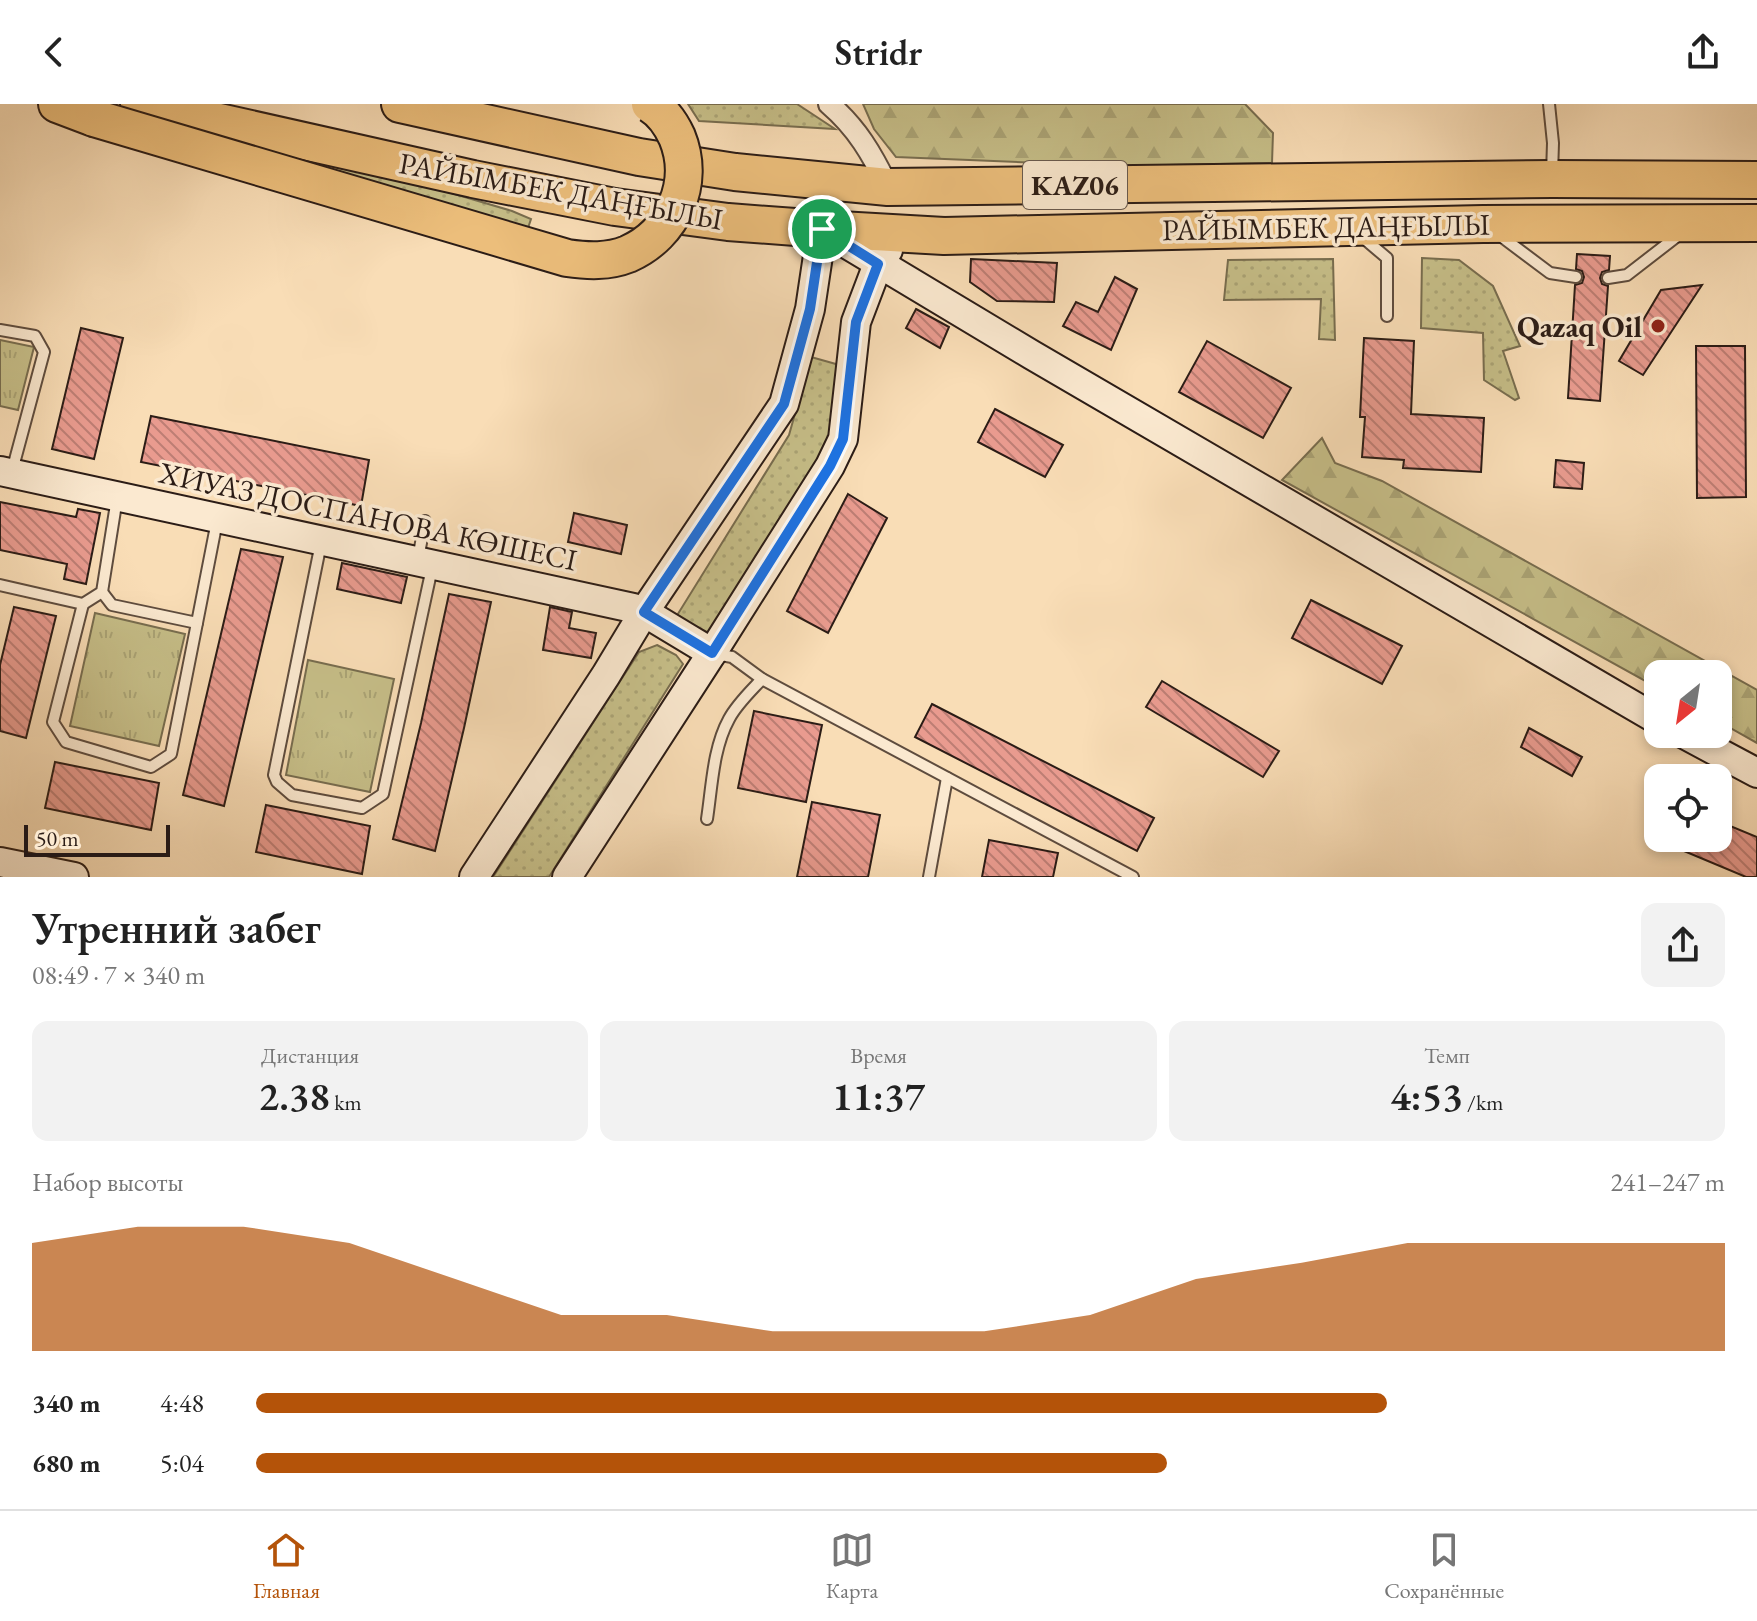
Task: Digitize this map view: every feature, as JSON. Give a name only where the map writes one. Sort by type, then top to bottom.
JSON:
[{"type":"highway","points":[[57,104],[94,118],[567,258],[589,261],[613,259],[648,243],[666,225],[677,206],[684,178],[682,149],[673,128],[650,104]]},
{"type":"highway","name":"РАЙЫМБЕК ДАҢҒЫЛЫ","points":[[139,104],[473,179],[615,207],[728,222],[822,229],[944,236],[1483,224],[1757,223]]},
{"type":"highway","name":"РАЙЫМБЕК ДАҢҒЫЛЫ","points":[[400,104],[639,157],[735,172],[888,187],[1552,179],[1757,180]]},
{"type":"street","points":[[829,104],[846,118],[870,150],[888,187]]},
{"type":"street","points":[[474,877],[644,612],[784,404],[810,309],[822,229],[1644,712]]},
{"type":"street","points":[[567,877],[830,466],[843,439],[856,322],[878,264],[900,233]]},
{"type":"street","points":[[810,309],[856,322]]},
{"type":"street","name":"ХИУАЗ ДОСПАНОВА КӨШЕСІ","points":[[6,472],[644,612],[712,653]]},
{"type":"street","points":[[1710,748],[1757,773]]},
{"type":"street","points":[[0,862],[74,877]]},
{"type":"lane","points":[[1549,104],[1553,143],[1552,179]]},
{"type":"lane","points":[[1608,278],[1627,275],[1695,223]]},
{"type":"lane","points":[[1483,224],[1550,273],[1576,277]]},
{"type":"lane","points":[[1350,227],[1387,258],[1387,316]]},
{"type":"lane","points":[[0,330],[35,336],[44,352],[6,472]]},
{"type":"lane","points":[[117,496],[102,592],[112,605],[197,623]]},
{"type":"lane","points":[[102,592],[83,604],[53,722],[66,742],[151,767],[171,754],[217,518]]},
{"type":"lane","points":[[321,541],[274,775],[277,782],[292,795],[362,808],[383,794],[425,564],[425,521]]},
{"type":"lane","points":[[0,585],[83,604]]},
{"type":"lane","points":[[712,653],[732,657],[762,679],[1133,877]]},
{"type":"lane","points":[[707,819],[719,743],[728,720],[762,679]]},
{"type":"lane","points":[[929,877],[947,778]]},
{"type":"green space","points":[[688,104],[797,104],[835,129],[699,121]]},
{"type":"green space","points":[[863,104],[1245,104],[1273,133],[1272,163],[1114,166],[896,157],[874,129]]},
{"type":"green space","points":[[126,113],[397,177],[531,219],[528,228]]},
{"type":"green space","points":[[1422,258],[1459,260],[1493,286],[1520,346],[1503,351],[1519,398],[1515,400],[1484,380],[1483,333],[1421,328]]},
{"type":"green space","points":[[1333,259],[1335,340],[1319,339],[1321,299],[1224,300],[1228,260]]},
{"type":"green space","points":[[0,340],[34,347],[18,410],[0,406]]},
{"type":"green space","points":[[811,357],[843,366],[833,443],[713,635],[676,617],[789,435]]},
{"type":"green space","points":[[1322,438],[1335,463],[1382,481],[1703,660],[1644,660],[1644,680],[1282,480]]},
{"type":"green space","points":[[95,613],[185,634],[159,746],[70,726]]},
{"type":"green space","points":[[657,645],[676,655],[683,664],[549,877],[493,877],[639,652]]},
{"type":"green space","points":[[308,660],[394,679],[370,792],[286,775]]},
{"type":"green space","points":[[1732,676],[1757,690],[1757,743],[1732,729]]},
{"type":"building","points":[[1577,254],[1610,256],[1609,270],[1602,272],[1600,278],[1602,284],[1608,286],[1600,401],[1568,398],[1575,285],[1582,283],[1584,277],[1582,271],[1576,269]]},
{"type":"building","points":[[971,259],[1057,263],[1054,302],[997,301],[970,282]]},
{"type":"building","points":[[1115,277],[1137,289],[1111,350],[1063,326],[1076,302],[1098,312]]},
{"type":"building","name":"Qazaq Oil","points":[[1702,285],[1643,375],[1619,361],[1661,290]]},
{"type":"building","points":[[916,309],[949,327],[940,348],[906,328]]},
{"type":"building","points":[[81,328],[123,338],[94,459],[52,449]]},
{"type":"building","points":[[1364,338],[1414,341],[1411,414],[1484,418],[1481,472],[1403,468],[1404,460],[1362,457],[1365,417],[1360,417]]},
{"type":"building","points":[[1207,341],[1291,388],[1263,438],[1179,392]]},
{"type":"building","points":[[1696,346],[1745,346],[1746,497],[1697,498]]},
{"type":"building","points":[[995,409],[1063,445],[1045,477],[978,442]]},
{"type":"building","points":[[151,416],[369,460],[361,506],[141,462]]},
{"type":"building","points":[[1556,460],[1584,463],[1582,489],[1554,487]]},
{"type":"building","points":[[848,494],[887,518],[828,633],[787,611]]},
{"type":"building","points":[[0,502],[76,517],[78,509],[100,513],[86,584],[64,579],[67,564],[0,550]]},
{"type":"building","points":[[574,513],[627,525],[621,554],[568,542]]},
{"type":"building","points":[[241,549],[283,557],[224,806],[183,795]]},
{"type":"building","points":[[342,563],[407,577],[401,603],[337,589]]},
{"type":"building","points":[[449,594],[491,602],[435,851],[393,839]]},
{"type":"building","points":[[1311,600],[1402,646],[1382,684],[1292,638]]},
{"type":"building","points":[[14,607],[56,616],[26,738],[0,731],[0,665]]},
{"type":"building","points":[[550,607],[572,612],[569,628],[596,633],[591,658],[543,650]]},
{"type":"building","points":[[1162,681],[1279,751],[1263,777],[1146,707]]},
{"type":"building","points":[[932,704],[1154,818],[1137,851],[915,737]]},
{"type":"building","points":[[754,711],[822,725],[806,802],[738,788]]},
{"type":"building","points":[[1529,728],[1582,757],[1572,776],[1521,747]]},
{"type":"building","points":[[55,762],[159,783],[151,830],[45,808]]},
{"type":"building","points":[[812,802],[880,815],[868,877],[797,877]]},
{"type":"building","points":[[266,805],[370,826],[362,874],[256,852]]},
{"type":"building","points":[[1732,827],[1757,837],[1757,877],[1746,877],[1686,852],[1732,852]]},
{"type":"building","points":[[989,840],[1058,853],[1053,877],[982,877]]},
{"type":"place","name":"Qazaq Oil","points":[[1658,326]]},
{"type":"route","points":[[822,229],[878,264],[856,322],[843,439],[830,466],[712,653],[644,612],[784,404],[810,309],[822,229]]}]
